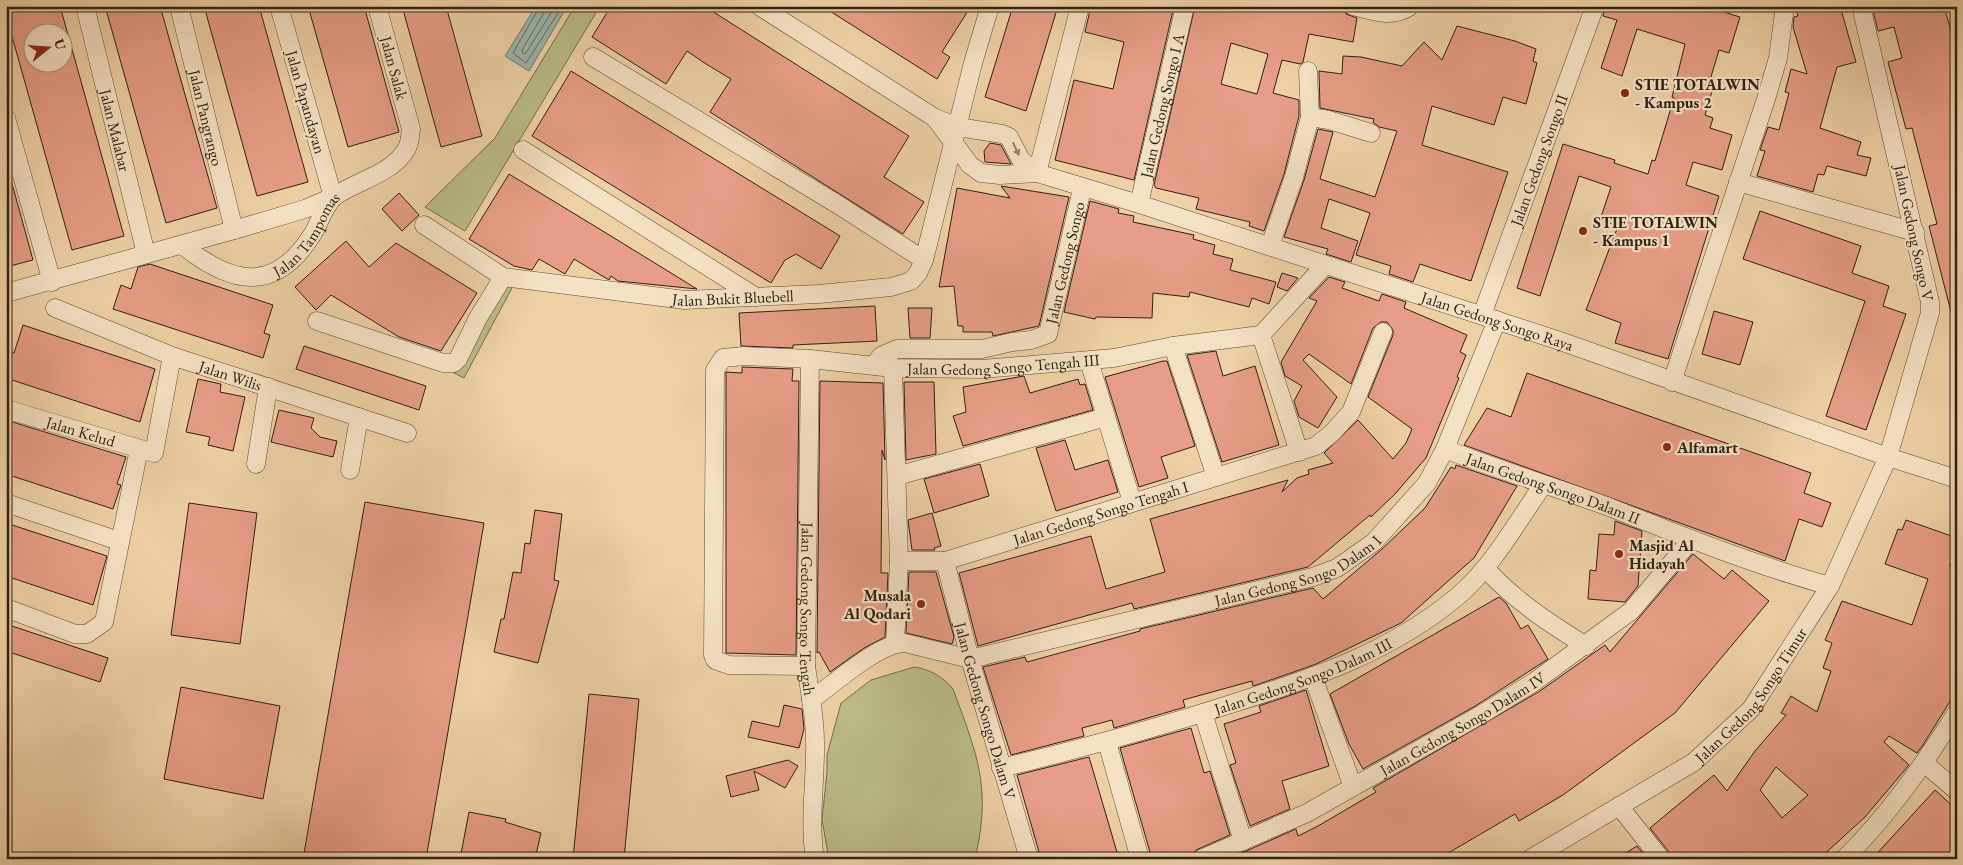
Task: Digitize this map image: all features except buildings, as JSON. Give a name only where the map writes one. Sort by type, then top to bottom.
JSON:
[{"type":"street","name":"Jalan Malabar","points":[[85,6],[146,254]]},
{"type":"street","name":"Jalan Pangrango","points":[[178,6],[234,230]]},
{"type":"street","name":"Jalan Papandayan","points":[[279,6],[334,197]]},
{"type":"street","name":"Jalan Salak","points":[[377,6],[411,129]]},
{"type":"street","points":[[759,6],[935,118],[956,134],[970,165],[981,173],[994,175],[1037,173]]},
{"type":"street","name":"Jalan Bukit Bluebell","points":[[424,225],[503,276],[685,300],[891,287],[911,281],[918,273],[924,260],[973,63],[990,6]]},
{"type":"street","points":[[1037,173],[1080,6]]},
{"type":"street","name":"Jalan Gedong Songo I A","points":[[1139,204],[1185,6]]},
{"type":"street","points":[[1353,6],[1391,15],[1402,12],[1410,6]]},
{"type":"street","name":"Jalan Gedong Songo II","points":[[1490,318],[1595,6]]},
{"type":"street","points":[[1672,382],[1778,58],[1785,6]]},
{"type":"street","name":"Jalan Gedong Songo V","points":[[1861,6],[1930,302],[1930,313],[1888,457]]},
{"type":"street","points":[[593,57],[837,204],[924,260]]},
{"type":"street","points":[[1270,246],[1294,176],[1310,117],[1308,71]]},
{"type":"street","points":[[1310,117],[1329,120],[1371,133]]},
{"type":"street","points":[[6,118],[52,282]]},
{"type":"street","name":"Jalan Tampomas","points":[[182,245],[202,261],[239,276],[263,277],[281,271],[312,236],[334,197],[390,166],[407,147],[411,129]]},
{"type":"street","points":[[956,134],[1002,134],[1009,137],[1021,160],[1037,173]]},
{"type":"street","points":[[523,150],[756,297]]},
{"type":"street","name":"Jalan Gedong Songo Raya","points":[[1037,173],[1139,204],[1490,318],[1888,457],[1957,479]]},
{"type":"street","points":[[1738,182],[1915,232]]},
{"type":"street","name":"Jalan Gedong Songo","points":[[874,366],[881,356],[897,349],[982,350],[1012,342],[1031,340],[1048,334],[1082,188]]},
{"type":"street","points":[[6,293],[52,282],[234,230],[334,197]]},
{"type":"street","points":[[1299,452],[1262,335],[1325,265]]},
{"type":"street","points":[[318,321],[443,363],[454,363],[458,359],[478,318],[503,276]]},
{"type":"street","name":"Jalan Wilis","points":[[55,308],[172,356],[407,433]]},
{"type":"street","name":"Jalan Gedong Songo Dalam I","points":[[970,660],[1305,579],[1337,568],[1374,542],[1413,501],[1427,483],[1445,449],[1490,318]]},
{"type":"street","name":"Jalan Gedong Songo Tengah I","points":[[899,561],[945,561],[1316,446],[1332,433],[1351,412],[1383,332]]},
{"type":"street","name":"Jalan Gedong Songo Tengah III","points":[[806,666],[728,665],[715,660],[713,655],[715,370],[723,358],[744,356],[810,359],[893,368],[982,369],[1089,361],[1173,346],[1262,335]]},
{"type":"street","points":[[1173,346],[1216,477]]},
{"type":"street","points":[[6,608],[76,634],[87,634],[104,622],[119,541],[172,356]]},
{"type":"street","name":"Jalan Gedong Songo Tengah","points":[[810,359],[806,666],[815,750],[813,793],[815,859]]},
{"type":"street","points":[[1089,361],[1132,502]]},
{"type":"street","points":[[893,368],[899,561],[895,643]]},
{"type":"street","points":[[256,464],[268,387]]},
{"type":"street","name":"Jalan Kelud","points":[[6,409],[146,451]]},
{"type":"street","points":[[897,476],[1106,416]]},
{"type":"street","points":[[350,470],[359,417]]},
{"type":"street","name":"Jalan Gedong Songo Dalam II","points":[[1445,449],[1608,507],[1691,540],[1830,586]]},
{"type":"street","name":"Jalan Gedong Songo Timur","points":[[1530,859],[1694,762],[1751,709],[1830,586],[1888,457]]},
{"type":"street","name":"Jalan Gedong Songo Dalam III","points":[[1001,768],[1107,742],[1203,713],[1312,677],[1368,655],[1416,628],[1459,595],[1485,568],[1543,485]]},
{"type":"street","points":[[6,504],[119,541]]},
{"type":"street","name":"Jalan Gedong Songo Dalam IV","points":[[1201,859],[1307,813],[1482,714],[1586,646],[1631,611],[1691,540]]},
{"type":"street","name":"Jalan Gedong Songo Dalam V","points":[[945,561],[970,660],[1029,859]]},
{"type":"street","points":[[1485,568],[1504,589],[1528,609],[1586,646]]},
{"type":"street","points":[[811,700],[874,654],[895,643],[905,643],[970,660]]},
{"type":"street","points":[[1312,677],[1353,787]]},
{"type":"street","points":[[1844,859],[1864,839],[1924,763],[1957,712]]},
{"type":"street","points":[[1203,713],[1243,841]]},
{"type":"street","points":[[1107,742],[1140,859]]},
{"type":"street","points":[[1924,763],[1957,791]]},
{"type":"street","points":[[1619,806],[1661,859]]},
{"type":"green space","points":[[575,6],[600,6],[465,231],[425,207],[495,138]]},
{"type":"green space","points":[[502,281],[513,286],[464,378],[454,373]]},
{"type":"green space","points":[[914,667],[936,674],[953,689],[969,733],[982,791],[980,834],[975,859],[829,859],[822,820],[827,755],[841,703],[871,680]]},
{"type":"water","points":[[536,6],[559,6],[565,10],[529,71],[505,56]]},
{"type":"place","name":"STIE TOTALWIN - Kampus 2","points":[[1625,93]]},
{"type":"place","name":"STIE TOTALWIN - Kampus 1","points":[[1583,231]]},
{"type":"place","name":"Alfamart","points":[[1667,447]]},
{"type":"place","name":"Masjid Al Hidayah","points":[[1619,554]]},
{"type":"place","name":"Musala Al Qodari","points":[[921,604]]}]
